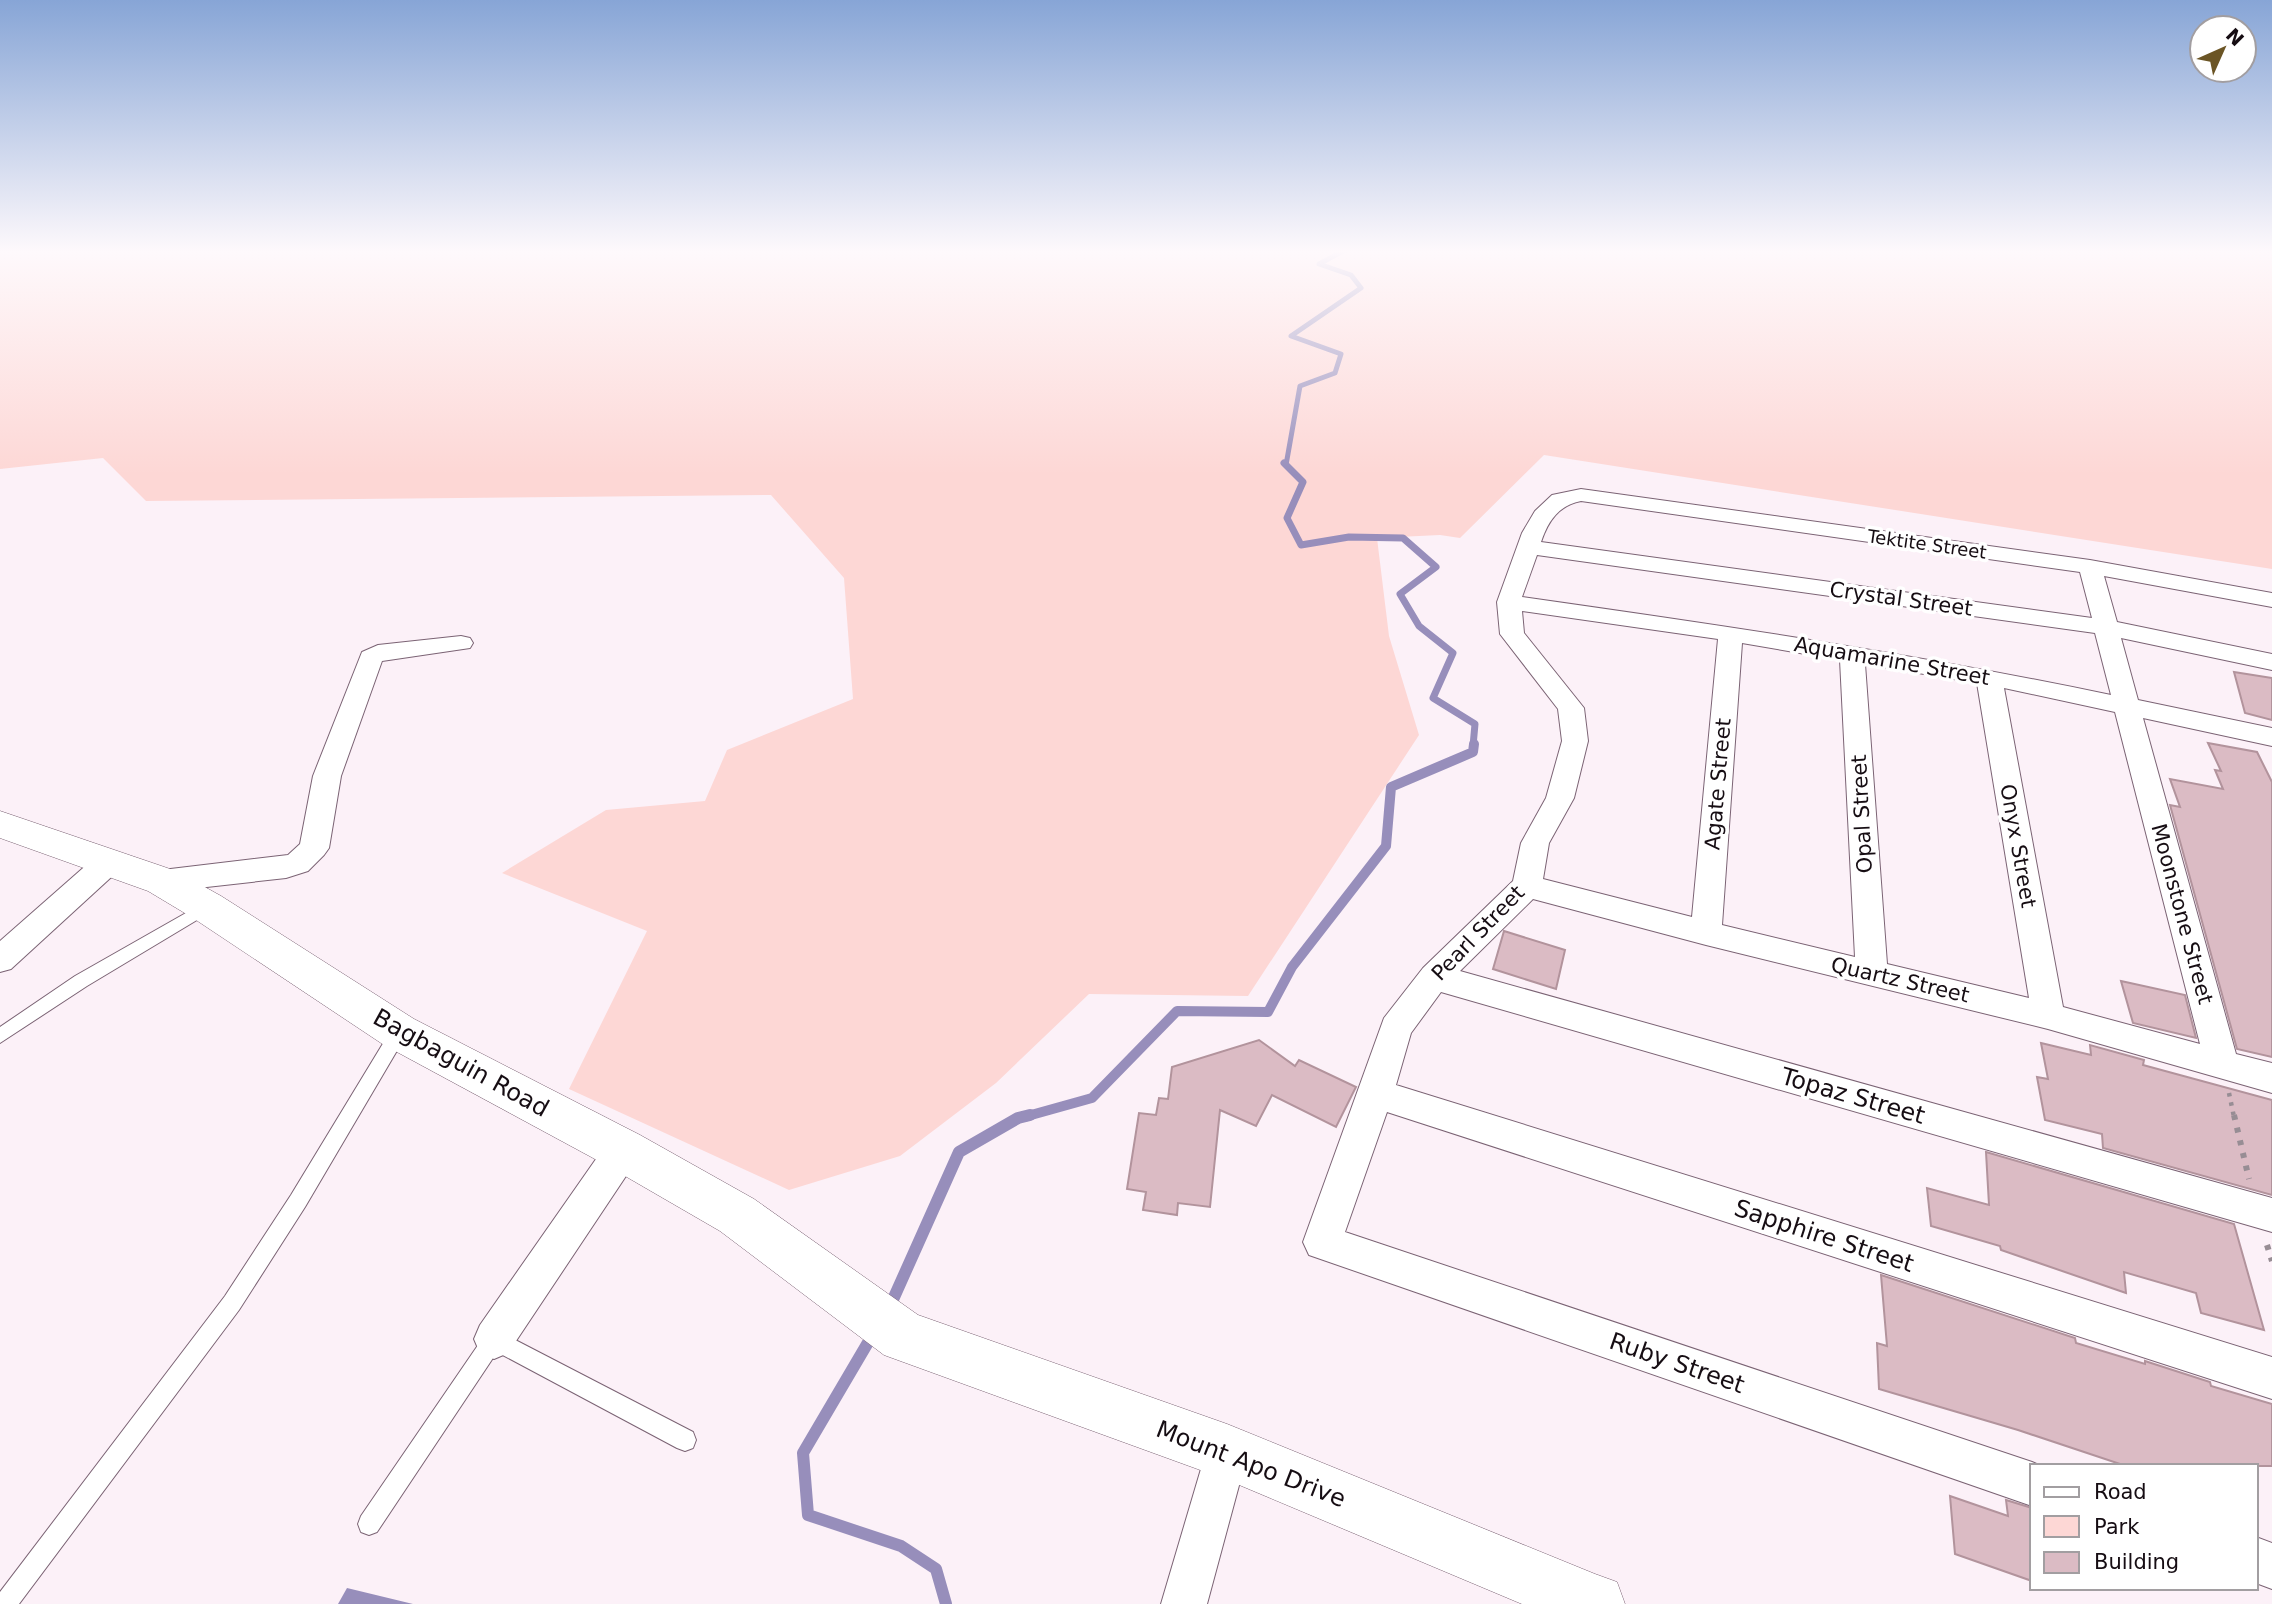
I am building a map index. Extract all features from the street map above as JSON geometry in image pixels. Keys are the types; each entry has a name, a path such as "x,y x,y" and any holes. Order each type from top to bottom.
{"street":[{"name":"Pearl Street","path":"1322,1242 1376,1094 1396,1028 1434,977 1527,886 1535,843 1560,798 1575,741 1571,708 1512,635 1509,602 1533,533 1543,516 1559,499 1581,495"},
{"name":"Tektite Street","path":"1581,495 2090,567 2272,600"},
{"name":"Crystal Street","path":"1529,547 2104,627 2272,662"},
{"name":"Moonstone Street","path":"2090,567 2222,1065"},
{"name":"Aquamarine Street","path":"1509,602 1731,634 1989,677 2127,704 2272,737"},
{"name":"Agate Street","path":"1706,933 1731,634"},
{"path":"162,881 286,867 307,857 314,848 327,776 371,657 378,653 461,643"},
{"name":"Opal Street","path":"1852,654 1872,974"},
{"name":"Onyx Street","path":"1989,677 2048,1016"},
{"name":"Bagbaguin Road","path":"0,824 162,881 207,907 399,1032 623,1150 737,1215 903,1336"},
{"path":"0,960 109,862"},
{"name":"Quartz Street","path":"1527,886 1706,933 2048,1016 2272,1078"},
{"name":"Topaz Street","path":"1434,977 2264,1213"},
{"name":"Sapphire Street","path":"1376,1094 2272,1378"},
{"path":"494,1339 623,1150"},
{"name":"Ruby Street","path":"1322,1242 2030,1483"},
{"name":"Mount Apo Drive","path":"903,1336 1227,1452 1595,1604"},
{"path":"1184,1604 1227,1452"}],"lane":[{"path":"0,1036 72,987 207,907"},
{"path":"5,1604 232,1304 298,1201 399,1032"},
{"path":"369,1524 494,1339 685,1440"}],"path":[{"path":"2222,1065 2264,1213 2272,1261"}],"green space":[{"path":"0,325 2272,325 2272,569 1544,455 1460,538 1440,535 1377,538 1389,636 1419,735 1248,996 1089,994 996,1083 900,1156 789,1190 569,1089 647,931 502,873 606,810 705,801 727,750 853,699 844,578 771,495 146,501 103,458 0,469"}],"shaded area":[{"path":"347,1588 413,1604 338,1604"}],"building":[{"path":"2234,672 2272,678 2272,720 2245,713"},
{"path":"2208,743 2257,752 2272,782 2272,1057 2237,1049 2170,805 2180,807 2170,779 2223,789 2215,770 2221,771"},
{"path":"1504,931 1565,950 1556,989 1493,969"},
{"path":"2121,981 2185,995 2196,1038 2133,1023"},
{"path":"1259,1040 1295,1066 1299,1060 1356,1087 1336,1127 1272,1095 1256,1126 1220,1110 1210,1207 1178,1203 1177,1215 1143,1210 1146,1192 1127,1189 1139,1113 1156,1115 1159,1098 1168,1099 1172,1067"},
{"path":"2041,1043 2091,1055 2090,1045 2144,1060 2143,1065 2272,1100 2272,1195 2103,1148 2102,1134 2045,1120 2037,1077 2048,1079"},
{"path":"1986,1152 2234,1224 2264,1330 2201,1313 2196,1293 2124,1272 2126,1293 2001,1250 2000,1246 1931,1226 1927,1188 1989,1205"},
{"path":"1881,1275 2075,1338 2076,1343 2145,1364 2145,1361 2210,1382 2211,1386 2272,1404 2272,1466 2120,1464 2018,1430 1879,1389 1877,1343 1887,1346"},
{"path":"1950,1496 2008,1516 2006,1500 2030,1507 2030,1580 1955,1554"}],"waterway":[{"path":"1286,465 1300,386 1335,373 1341,354 1291,336 1307,325"},
{"path":"1286,465 1303,482 1287,518 1301,545 1349,537 1403,538 1436,567 1400,594 1419,626 1453,653 1433,698 1475,724 1473,746"},
{"path":"1024,1117 1092,1098 1177,1011 1268,1012 1292,967 1386,846 1391,787 1473,752 1474,744"},
{"path":"891,1304 959,1152 1018,1118 1030,1115"},
{"path":"873,1334 803,1453 808,1515 901,1546 936,1569 946,1604"}]}
